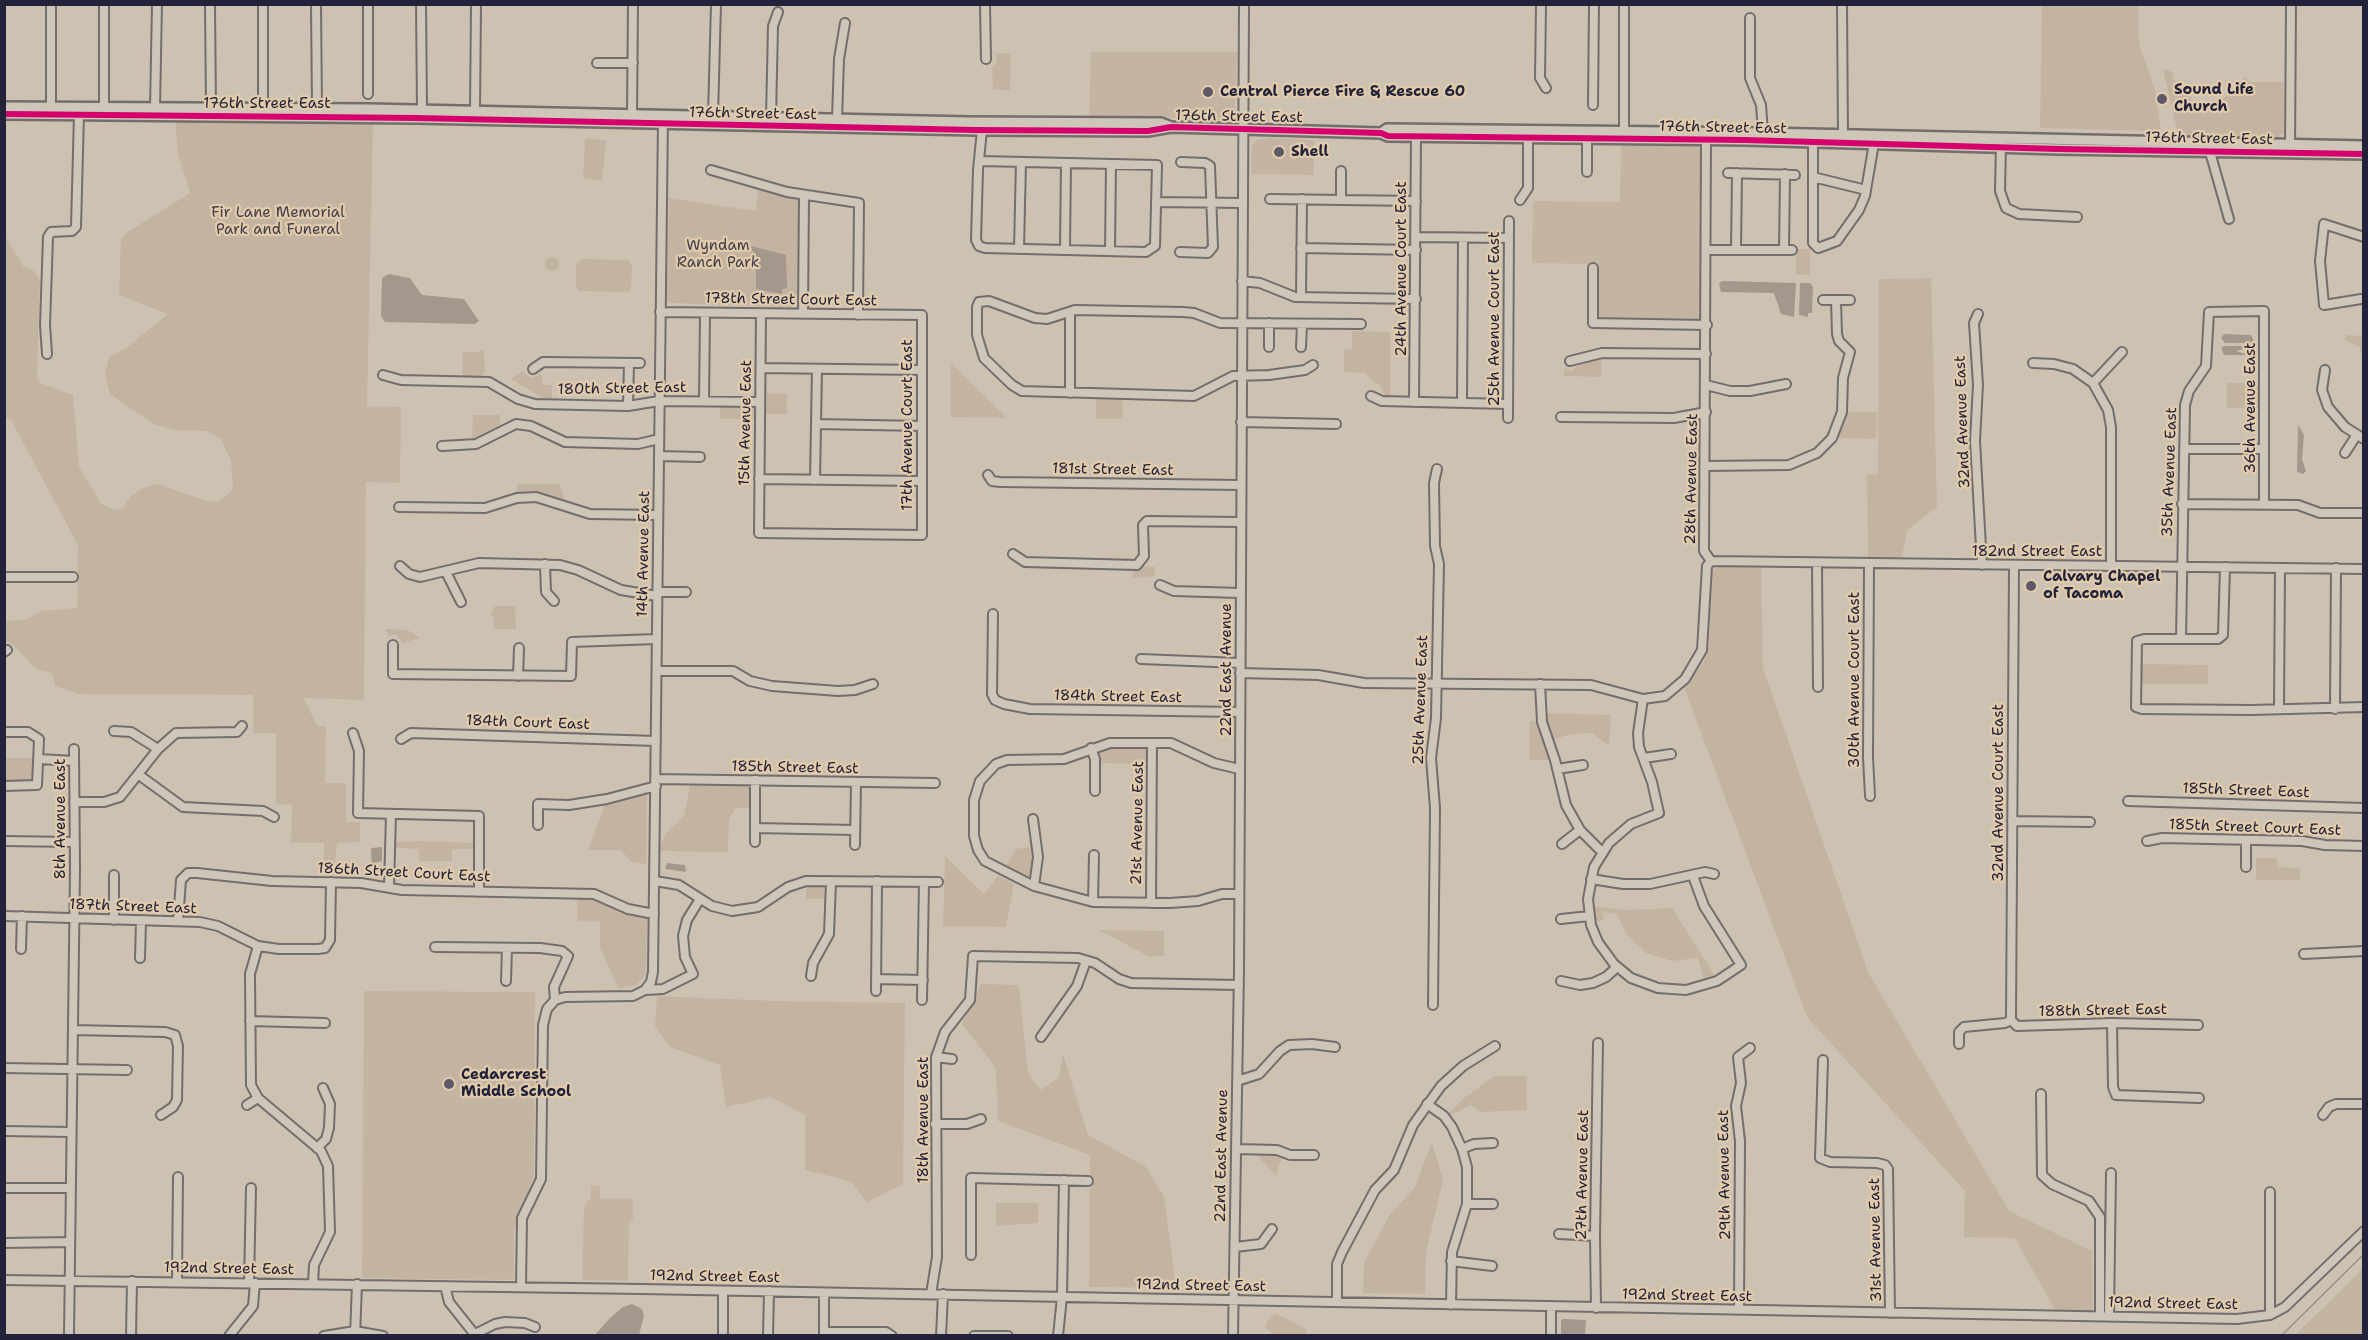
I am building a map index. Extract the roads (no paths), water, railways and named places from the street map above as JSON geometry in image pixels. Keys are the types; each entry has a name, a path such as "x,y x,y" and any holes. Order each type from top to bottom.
{"main road":[{"name":"176th Street East","path":"4,107 317,108 632,115 663,120 713,116 771,118 807,123 837,118 969,122 1161,123 1172,127"},
{"path":"66,114 75,110 100,111 104,107"},
{"path":"120,115 125,111 151,111 155,108"},
{"path":"381,117 388,114 417,114 422,110"},
{"name":"176th Street East","path":"4,114 573,121 663,120 982,130 1148,131 1172,127 1243,128 1382,133 1388,136 1813,142 1843,138 1874,143 2290,148 2364,154"},
{"path":"573,121 581,118 627,118 632,115"},
{"path":"927,129 936,125 963,125 969,122"},
{"path":"982,130 987,126 1011,126 1022,122"},
{"name":"176th Street East","path":"1382,133 1387,129 1763,133 2210,152 2364,146"},
{"path":"1524,137 1522,134 1556,135 1559,131"},
{"path":"1706,140 1709,136 1734,136 1740,133"}],"street":[{"path":"51,4 51,107"},
{"path":"104,4 104,107"},
{"path":"155,108 157,4"},
{"path":"210,4 211,108"},
{"path":"263,4 263,108"},
{"path":"316,4 317,108"},
{"path":"368,4 368,94"},
{"path":"421,4 422,110"},
{"path":"475,111 476,4"},
{"path":"632,115 633,4"},
{"path":"713,116 716,4"},
{"path":"985,4 986,59"},
{"name":"22nd East Avenue","path":"1233,1335 1239,985 1244,4"},
{"path":"1541,4 1540,78 1546,88"},
{"path":"1593,105 1594,4"},
{"path":"1842,4 1843,138"},
{"path":"2290,148 2291,4"},
{"path":"1624,7 1624,132"},
{"path":"771,118 773,26 778,12"},
{"path":"1749,18 1750,78 1761,105 1763,133"},
{"path":"837,118 839,59 845,23"},
{"path":"597,63 633,63"},
{"path":"47,354 45,318 48,234 54,231 72,231 76,227 79,114"},
{"name":"14th Avenue East","path":"645,990 651,982 653,972 655,881 663,120"},
{"path":"980,161 1157,165 1155,244 1146,252 979,246 976,240 978,170 982,130"},
{"name":"24th Avenue Court East","path":"1414,402 1416,136"},
{"path":"1520,200 1528,188 1524,137"},
{"path":"1587,138 1587,172"},
{"name":"28th Avenue East","path":"1643,699 1665,696 1673,692 1696,663 1704,643 1707,566 1711,561 1704,551 1707,325 1706,140"},
{"path":"1813,142 1813,243 1815,247 1826,248 1843,236 1859,210 1866,190 1874,143"},
{"path":"2001,143 2000,191 2003,203 2008,209 2019,214 2078,217"},
{"path":"2210,152 2229,219"},
{"path":"1019,249 1021,162"},
{"path":"1180,252 1211,252 1213,247 1210,166 1205,163 1181,162"},
{"path":"1065,249 1066,163"},
{"path":"1110,250 1111,164"},
{"path":"711,170 778,190 859,203 858,315"},
{"path":"1341,171 1341,200"},
{"path":"1728,173 1795,175"},
{"path":"1736,250 1737,173"},
{"path":"1707,250 1788,250 1785,174"},
{"path":"1813,177 1866,190"},
{"path":"803,314 804,195"},
{"path":"1270,199 1416,201"},
{"path":"1301,297 1302,199"},
{"path":"1156,202 1242,203"},
{"name":"25th Avenue Court East","path":"1508,418 1509,221"},
{"path":"2361,299 2324,305 2320,268 2324,224 2364,237"},
{"path":"1416,237 1509,238"},
{"path":"1462,403 1463,238"},
{"path":"1302,248 1416,250"},
{"path":"1593,268 1593,323 1707,325"},
{"path":"1242,281 1260,283 1280,292 1301,297 1416,299"},
{"path":"1823,300 1850,300"},
{"path":"1706,466 1789,465 1802,462 1825,447 1840,420 1845,367 1850,352 1839,341 1837,334 1836,300"},
{"path":"1313,365 1305,370 1226,379 1194,396 1022,391 1012,385 984,358 979,348 977,312 979,302 982,301 997,303 1035,318 1047,319 1070,312 1183,312 1199,314 1220,323 1361,324"},
{"name":"35th Avenue East","path":"2181,639 2185,405 2189,391 2206,366 2209,312 2264,311"},
{"name":"36th Avenue East","path":"2264,311 2264,504"},
{"name":"178th Street Court East","path":"660,312 922,315"},
{"path":"1070,312 1070,393"},
{"path":"704,401 705,313"},
{"name":"15th Avenue East","path":"761,314 759,533 922,535"},
{"name":"32nd Avenue East","path":"1978,314 1974,323 1978,385 1975,441 1982,565"},
{"name":"17th Avenue Court East","path":"922,315 922,535"},
{"path":"1269,323 1269,347"},
{"path":"1302,324 1302,347"},
{"path":"1570,361 1602,352 1706,354"},
{"path":"2092,383 2122,352"},
{"path":"532,369 543,362 640,363"},
{"path":"628,406 629,363"},
{"path":"2033,363 2054,364 2073,369 2092,383 2108,410 2111,427 2111,566"},
{"path":"760,368 921,370"},
{"path":"815,480 817,369"},
{"path":"2325,370 2322,385 2326,402 2336,418 2360,437 2345,453"},
{"name":"180th Street East","path":"383,375 401,381 489,382 529,404 628,406 659,401 760,402"},
{"path":"1706,385 1730,391 1750,391 1785,384"},
{"path":"1371,396 1382,401 1508,404"},
{"path":"1561,417 1674,418 1706,412"},
{"path":"1241,422 1336,424"},
{"path":"442,446 476,444 516,424 531,426 565,442 639,444 659,439"},
{"path":"816,424 921,426"},
{"path":"2185,449 2264,449"},
{"path":"659,456 700,457"},
{"name":"25th Avenue East","path":"1433,1005 1435,808 1431,758 1437,683 1439,564 1436,546 1434,483 1437,469"},
{"name":"181st Street East","path":"988,475 992,480 1000,482 1240,485"},
{"path":"759,479 922,481"},
{"path":"399,507 485,508 517,498 537,497 590,514 658,515"},
{"path":"2182,504 2298,505 2320,513 2364,513"},
{"path":"1014,554 1025,562 1137,565 1143,560 1143,525 1147,521 1240,522"},
{"name":"182nd Street East","path":"1711,561 2364,569"},
{"path":"400,566 414,576 446,572 479,563 545,564 578,570 633,593 686,592"},
{"path":"1818,563 1818,687"},
{"path":"545,564 546,592 554,601"},
{"name":"30th Avenue Court East","path":"1869,564 1868,757 1870,796"},
{"name":"32nd Avenue Court East","path":"2011,1020 2014,566"},
{"path":"2224,567 2222,637 2144,639 2136,643 2135,703 2137,708 2251,711 2279,708 2364,707"},
{"path":"2279,708 2280,568"},
{"path":"2335,709 2336,568"},
{"path":"446,572 461,602"},
{"path":"4,577 73,577"},
{"path":"1160,585 1174,591 1240,593"},
{"name":"184th Street East","path":"993,614 992,694 996,700 1030,709 1240,712"},
{"path":"393,645 393,674 571,676 572,642 657,639"},
{"path":"518,676 519,648"},
{"path":"1141,659 1240,663"},
{"path":"657,671 733,671 750,681 772,686 838,690 855,690 873,684"},
{"path":"1240,673 1318,675 1364,683 1540,684 1607,687 1643,699 1638,733 1659,813 1641,819 1624,829 1602,852 1591,879 1589,916 1598,942 1617,967 1648,986 1676,990 1708,985 1741,965 1704,906 1693,876"},
{"path":"1540,684 1542,722 1566,806 1580,830 1602,852"},
{"path":"74,802 116,799 126,792 158,749 176,733 237,732 242,726"},
{"path":"114,731 131,732 158,749"},
{"path":"4,732 28,732 37,736 39,759 36,786 4,786"},
{"path":"353,733 359,751 358,813 479,816 479,892"},
{"name":"184th Court East","path":"401,739 411,733 656,741"},
{"path":"1239,769 1214,763 1178,745 1152,743 1110,743 1064,759 1007,760 989,769 976,791 974,836 978,850 985,861 1010,875 1034,886 1093,902 1188,902 1222,894 1239,894"},
{"name":"21st Avenue East","path":"1151,903 1152,743"},
{"name":"8th Avenue East","path":"69,1335 74,748"},
{"path":"1091,748 1095,759 1095,791"},
{"path":"1644,758 1671,754"},
{"path":"39,759 74,761"},
{"path":"1557,770 1583,765"},
{"path":"139,775 183,807 263,811 271,813 274,817"},
{"path":"755,780 755,842"},
{"name":"185th Street East","path":"538,825 538,804 569,805 607,799 656,782 755,780 934,783"},
{"path":"855,844 856,782"},
{"name":"185th Street East","path":"2128,801 2364,808"},
{"path":"389,888 391,814"},
{"path":"1033,819 1038,857 1034,886"},
{"path":"2012,821 2090,822"},
{"path":"755,828 855,831"},
{"path":"1562,844 1580,830"},
{"name":"185th Street Court East","path":"2147,841 2162,838 2302,841 2325,845 2364,846"},
{"path":"2246,840 2246,867"},
{"path":"4,841 74,842"},
{"path":"1093,902 1094,855"},
{"path":"1591,879 1637,884 1693,876 1705,872 1714,874"},
{"name":"186th Street Court East","path":"178,921 179,888 184,875 219,874 272,881 361,883 389,888 594,894 628,909 654,914"},
{"path":"114,875 114,920"},
{"path":"655,881 679,885 717,908 744,910 758,907 798,883 831,880 938,882"},
{"path":"811,976 813,963 829,934 831,880"},
{"path":"876,991 877,881"},
{"name":"187th Street East","path":"4,916 74,920 178,921 218,926 258,946 279,949 318,949 327,946 331,937 331,882"},
{"path":"922,1000 924,882"},
{"path":"521,1287 522,1218 541,1179 544,1019 547,1009 555,1000 569,996 629,996 645,990 663,989 693,974 685,957 683,936 690,913 700,899"},
{"path":"21,949 22,916"},
{"path":"1562,919 1589,916"},
{"path":"140,958 141,920"},
{"path":"258,946 250,974 250,1085 258,1098 317,1148 328,1166 330,1232 314,1265 313,1283"},
{"path":"435,947 553,949 567,955 554,987 555,1000"},
{"path":"506,981 507,948"},
{"path":"2304,954 2364,951"},
{"name":"18th Avenue East","path":"931,1294 936,1257 936,1057 945,1032 970,1000 974,956 1078,958 1086,961"},
{"path":"1041,1037 1077,986 1086,961 1131,983 1239,985"},
{"path":"1561,981 1580,985 1593,983 1606,977 1617,967"},
{"path":"876,979 923,980"},
{"path":"1959,1044 1959,1032 1964,1027 2005,1023 2011,1020"},
{"name":"188th Street East","path":"2011,1020 2017,1026 2112,1023 2198,1025"},
{"path":"250,1021 325,1023"},
{"path":"2112,1023 2113,1087 2117,1095 2199,1098"},
{"path":"73,1030 165,1032 175,1035 178,1046 177,1100 173,1107 161,1115"},
{"name":"27th Avenue East","path":"1596,1308 1598,1043"},
{"path":"1237,1081 1259,1074 1280,1051 1289,1045 1312,1044 1335,1047"},
{"path":"1337,1302 1337,1264 1342,1252 1375,1190 1394,1170 1413,1125 1441,1086 1463,1066 1495,1046"},
{"name":"29th Avenue East","path":"1739,1310 1740,1141 1736,1106 1741,1083 1738,1057 1750,1048"},
{"path":"936,1057 952,1059"},
{"name":"31st Avenue East","path":"1823,1060 1820,1158 1830,1162 1867,1162 1887,1166 1890,1313"},
{"path":"4,1068 127,1070"},
{"path":"317,1148 326,1139 329,1128 330,1104 323,1088"},
{"path":"2041,1094 2042,1176 2052,1184 2089,1201 2100,1217 2100,1316"},
{"path":"247,1105 258,1098"},
{"path":"1428,1104 1444,1116 1462,1149 1468,1182 1467,1204 1451,1261 1451,1305"},
{"path":"2324,1115 2329,1107 2336,1104 2364,1104"},
{"path":"935,1124 967,1124 981,1119"},
{"path":"4,1131 71,1132"},
{"path":"1462,1149 1474,1144 1493,1143"},
{"path":"1236,1149 1277,1150 1297,1156 1314,1155"},
{"path":"2109,1316 2111,1173"},
{"path":"177,1282 178,1177"},
{"path":"971,1255 971,1178 1088,1182"},
{"path":"1058,1335 1062,1297 1064,1180"},
{"path":"4,1188 70,1188"},
{"path":"229,1335 253,1306 251,1188"},
{"path":"2270,1192 2270,1315"},
{"path":"1467,1204 1493,1204"},
{"path":"1235,1247 1261,1244 1272,1229"},
{"name":"192nd Street East","path":"4,1280 943,1294 2237,1319 2270,1315 2294,1300 2364,1231"},
{"path":"1559,1234 1595,1236"},
{"path":"4,1243 69,1242"},
{"path":"1451,1261 1492,1266"},
{"path":"131,1335 132,1281"},
{"path":"355,1333 357,1284"},
{"path":"445,1286 449,1302 476,1334 495,1324 505,1322 525,1323 535,1327"},
{"path":"723,1291 723,1335"},
{"path":"768,1335 769,1292"},
{"path":"824,1293 824,1334 885,1332 892,1335"},
{"path":"941,1335 943,1294"},
{"path":"1551,1307 1551,1335"},
{"path":"324,1335 355,1333 383,1335"},
{"path":"975,1335 1008,1335"}],"railway":[{"path":"2281,1336 2364,1254"}],"place":[{"name":"Central Pierce Fire & Rescue 60","path":"1208,92"},
{"name":"Sound Life Church","path":"2162,99"},
{"name":"Shell","path":"1279,152"},
{"name":"Calvary Chapel of Tacoma","path":"2031,586"},
{"name":"Cedarcrest Middle School","path":"449,1084"}],"park label":[{"name":"Fir Lane Memorial Park and Funeral","path":"278,222"},
{"name":"Wyndam Ranch Park","path":"718,254"}]}
